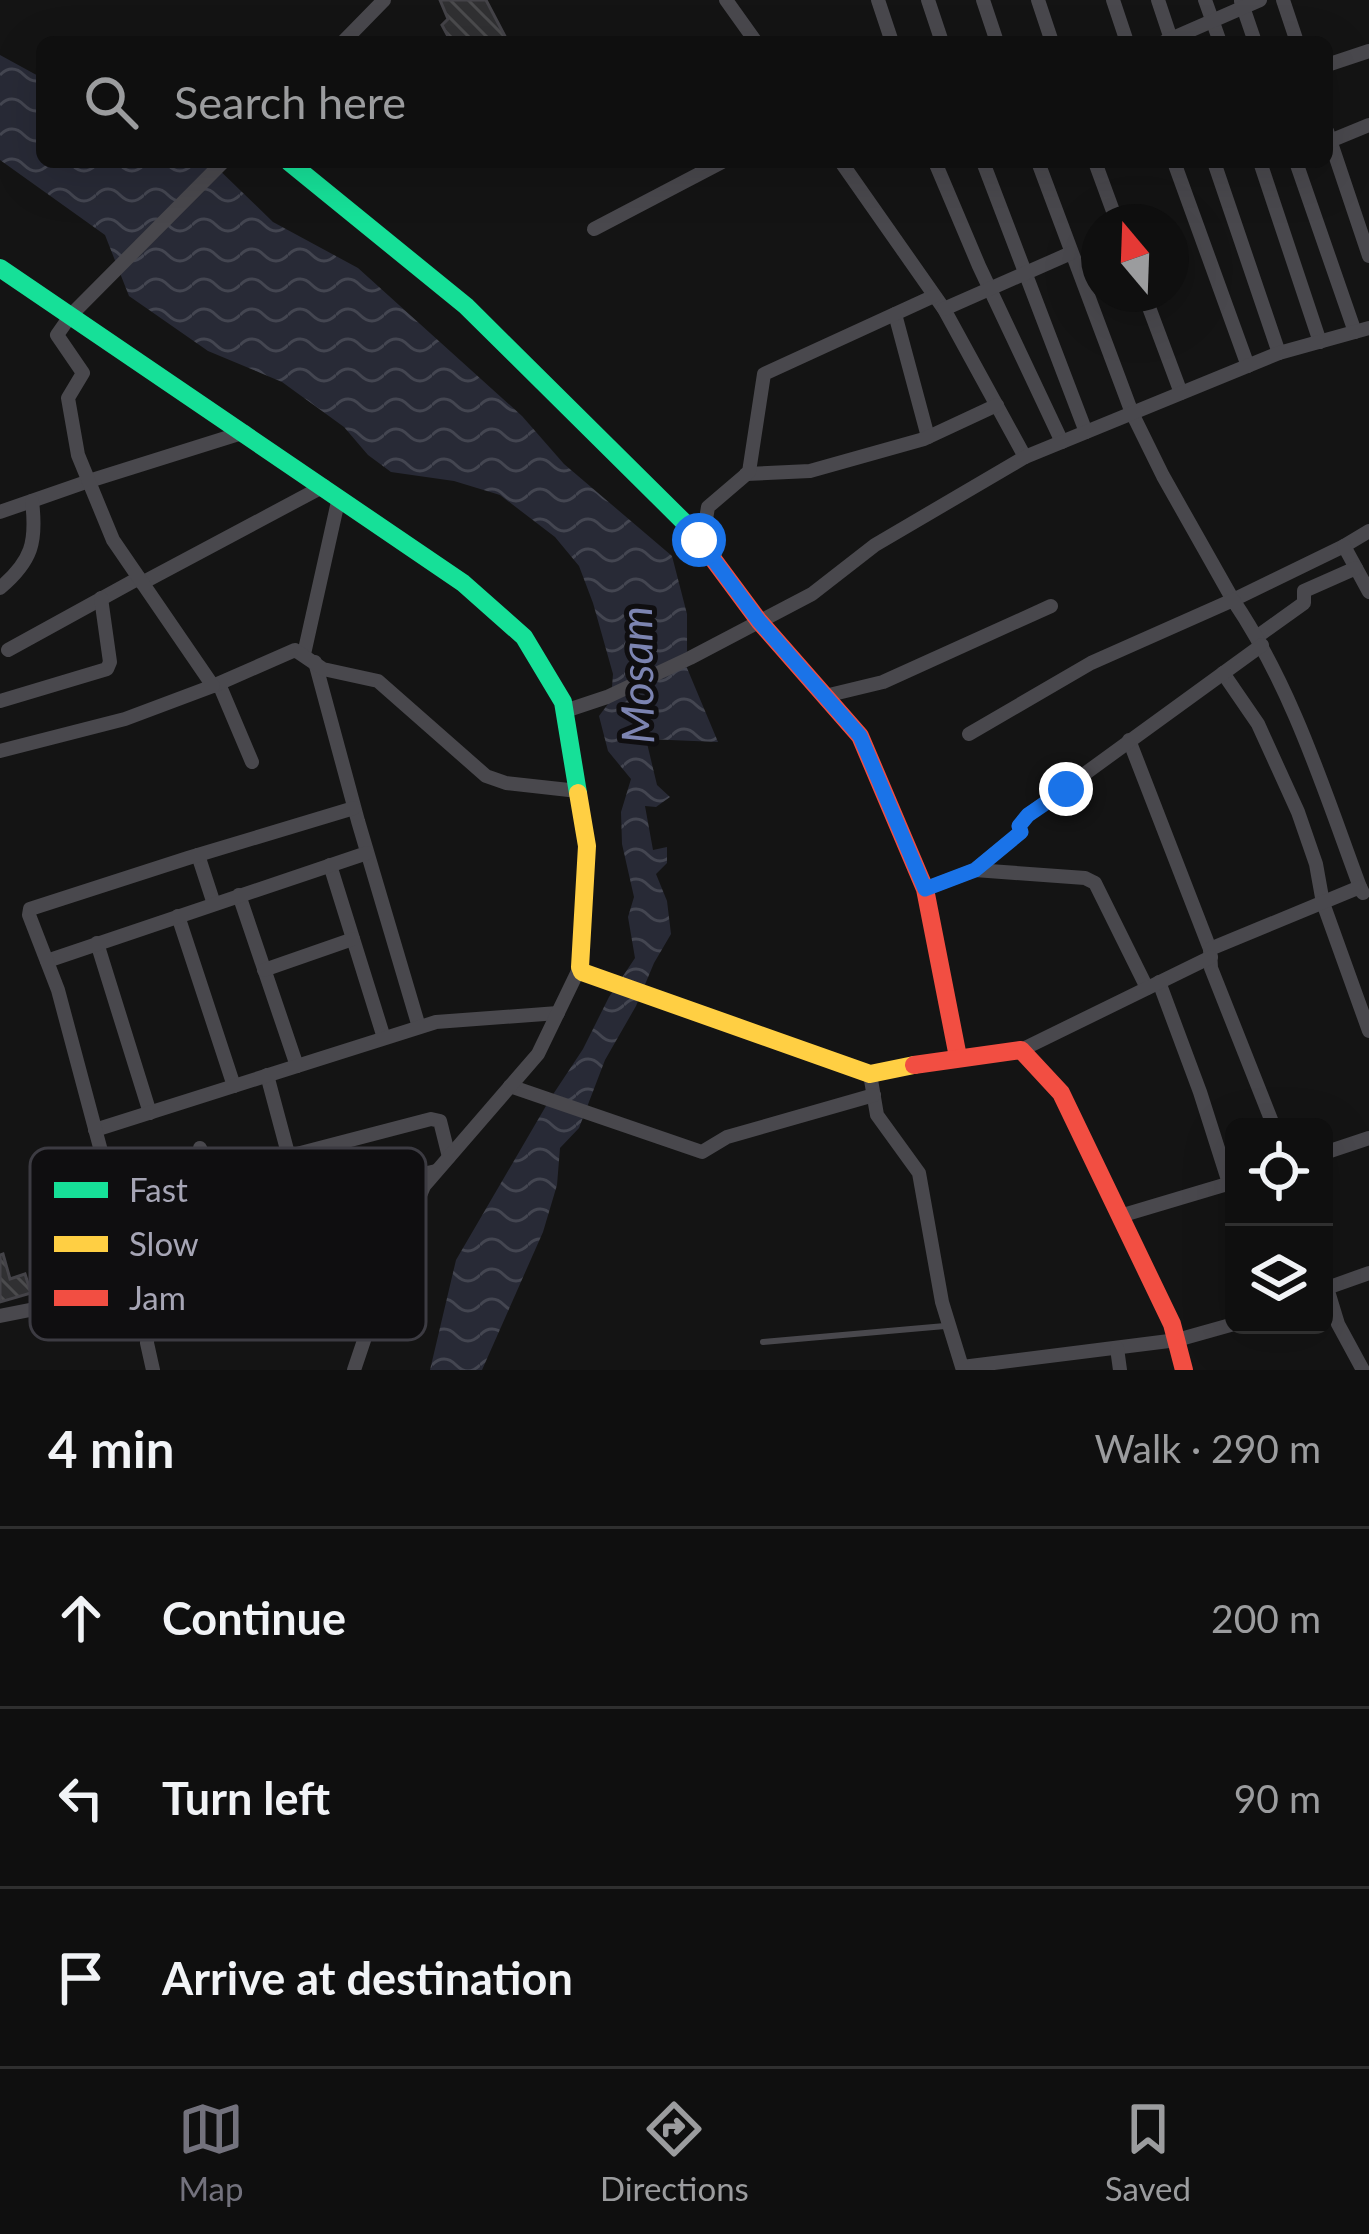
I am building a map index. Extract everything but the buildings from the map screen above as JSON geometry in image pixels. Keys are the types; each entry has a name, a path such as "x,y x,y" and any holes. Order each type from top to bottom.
{"street":[{"path":"349,36 385,0"},
{"path":"726,0 753,36"},
{"path":"878,0 890,36"},
{"path":"928,0 940,36"},
{"path":"983,0 995,36"},
{"path":"1038,0 1050,36"},
{"path":"1113,0 1125,36"},
{"path":"1158,0 1168,36"},
{"path":"1205,0 1218,36"},
{"path":"1179,36 1242,3 1260,0"},
{"path":"1283,0 1295,36"},
{"path":"1242,3 1253,36"},
{"path":"1333,63 1369,51"},
{"path":"1333,135 1369,125"},
{"path":"1333,148 1369,256"},
{"path":"217,168 71,315 57,335 83,374 68,398 78,455 113,541 216,685 252,762"},
{"path":"296,168 466,306 686,524 759,621 860,736 925,889 958,1057"},
{"path":"594,230 711,168"},
{"path":"848,168 944,309 1025,457"},
{"path":"938,168 1062,442"},
{"path":"985,168 1086,432"},
{"path":"581,970 870,1074 1021,1050 1210,953 1323,903 1365,894 1260,641 1162,476 1132,413 1040,168"},
{"path":"1097,168 1110,204"},
{"path":"1176,168 1248,366"},
{"path":"1216,168 1280,353"},
{"path":"1262,168 1320,342"},
{"path":"565,711 690,658 812,594 875,545 1025,457 1280,353 1362,330 1298,168"},
{"path":"944,309 1071,253"},
{"path":"0,268 463,583 524,637 563,702 587,846 581,970 538,1054 426,1184"},
{"path":"746,474 764,374 934,296"},
{"path":"1151,312 1181,393"},
{"path":"895,314 928,437"},
{"path":"699,540 708,507 746,474 810,471 928,437 997,406"},
{"path":"0,512 245,433"},
{"path":"8,650 101,598 332,492"},
{"path":"332,492 310,658 419,1027"},
{"path":"0,587 24,566 34,533 32,501"},
{"path":"969,734 1091,663 1233,600 1369,531"},
{"path":"1344,546 1369,592"},
{"path":"925,889 975,870 1021,832 1019,826 1028,815 1223,674 1304,603 1304,591 1356,568"},
{"path":"0,701 110,666 101,598"},
{"path":"825,696 884,682 1051,606"},
{"path":"0,751 125,719 295,650 323,669 378,681 487,776 506,784 578,791"},
{"path":"1223,674 1258,724 1298,812 1323,903 1369,1031"},
{"path":"1130,740 1270,1118"},
{"path":"100,1148 58,991 29,915 32,907 354,808"},
{"path":"47,961 367,853"},
{"path":"198,855 214,904"},
{"path":"330,865 384,1038"},
{"path":"975,870 1085,878 1095,883 1153,985 1200,1092 1225,1165"},
{"path":"239,896 297,1066"},
{"path":"178,916 234,1086"},
{"path":"264,970 353,939"},
{"path":"97,943 150,1113"},
{"path":"95,1130 419,1027 451,1019 558,1013"},
{"path":"1021,1050 1061,1093 1172,1324 1184,1370"},
{"path":"870,1074 877,1115 920,1173 942,1302 963,1369 1048,1363 1225,1327"},
{"path":"267,1075 287,1148"},
{"path":"510,1086 698,1151 727,1137 874,1095"},
{"path":"320,1148 431,1119 440,1121 449,1156"},
{"path":"1333,1150 1369,1138"},
{"path":"426,1173 436,1171"},
{"path":"1120,1216 1225,1184"},
{"path":"1333,1287 1369,1273"},
{"path":"0,1316 30,1310"},
{"path":"1333,1310 1364,1370"},
{"path":"147,1340 153,1370"},
{"path":"350,1370 361,1340"},
{"path":"1117,1348 1120,1370"}],"lane":[{"path":"764,1342 949,1325"}],"water":[{"name":"Mosam","path":"0,55 36,75 36,168 217,168 273,222 358,268 522,416 564,464 672,556 687,614 687,668 718,742 646,739 657,785 670,797 656,807 645,806 653,850 667,847 667,863 656,874 667,901 671,934 605,1060 579,1128 560,1148 557,1185 543,1232 482,1370 430,1370 456,1260 635,958 628,917 634,897 622,844 621,812 631,779 608,751 599,716 611,700 613,674 579,566 555,537 500,495 454,481 391,472 368,455 344,427 282,382 208,351 129,296 105,235 0,160"}],"traffic: fast":[{"path":"296,168 466,306 686,524 713,559"},
{"path":"0,268 463,583 524,637 563,702 578,793"}],"traffic: slow":[{"path":"578,793 587,846 582,972 870,1074 914,1065"}],"traffic: jam":[{"path":"713,559 759,621 860,736 925,889 958,1057"},
{"path":"914,1065 1021,1050 1061,1093 1172,1324 1184,1370"}],"route":[{"path":"699,540 759,621 860,736 925,889 975,870 1021,832 1019,826 1028,815 1066,789"}]}
